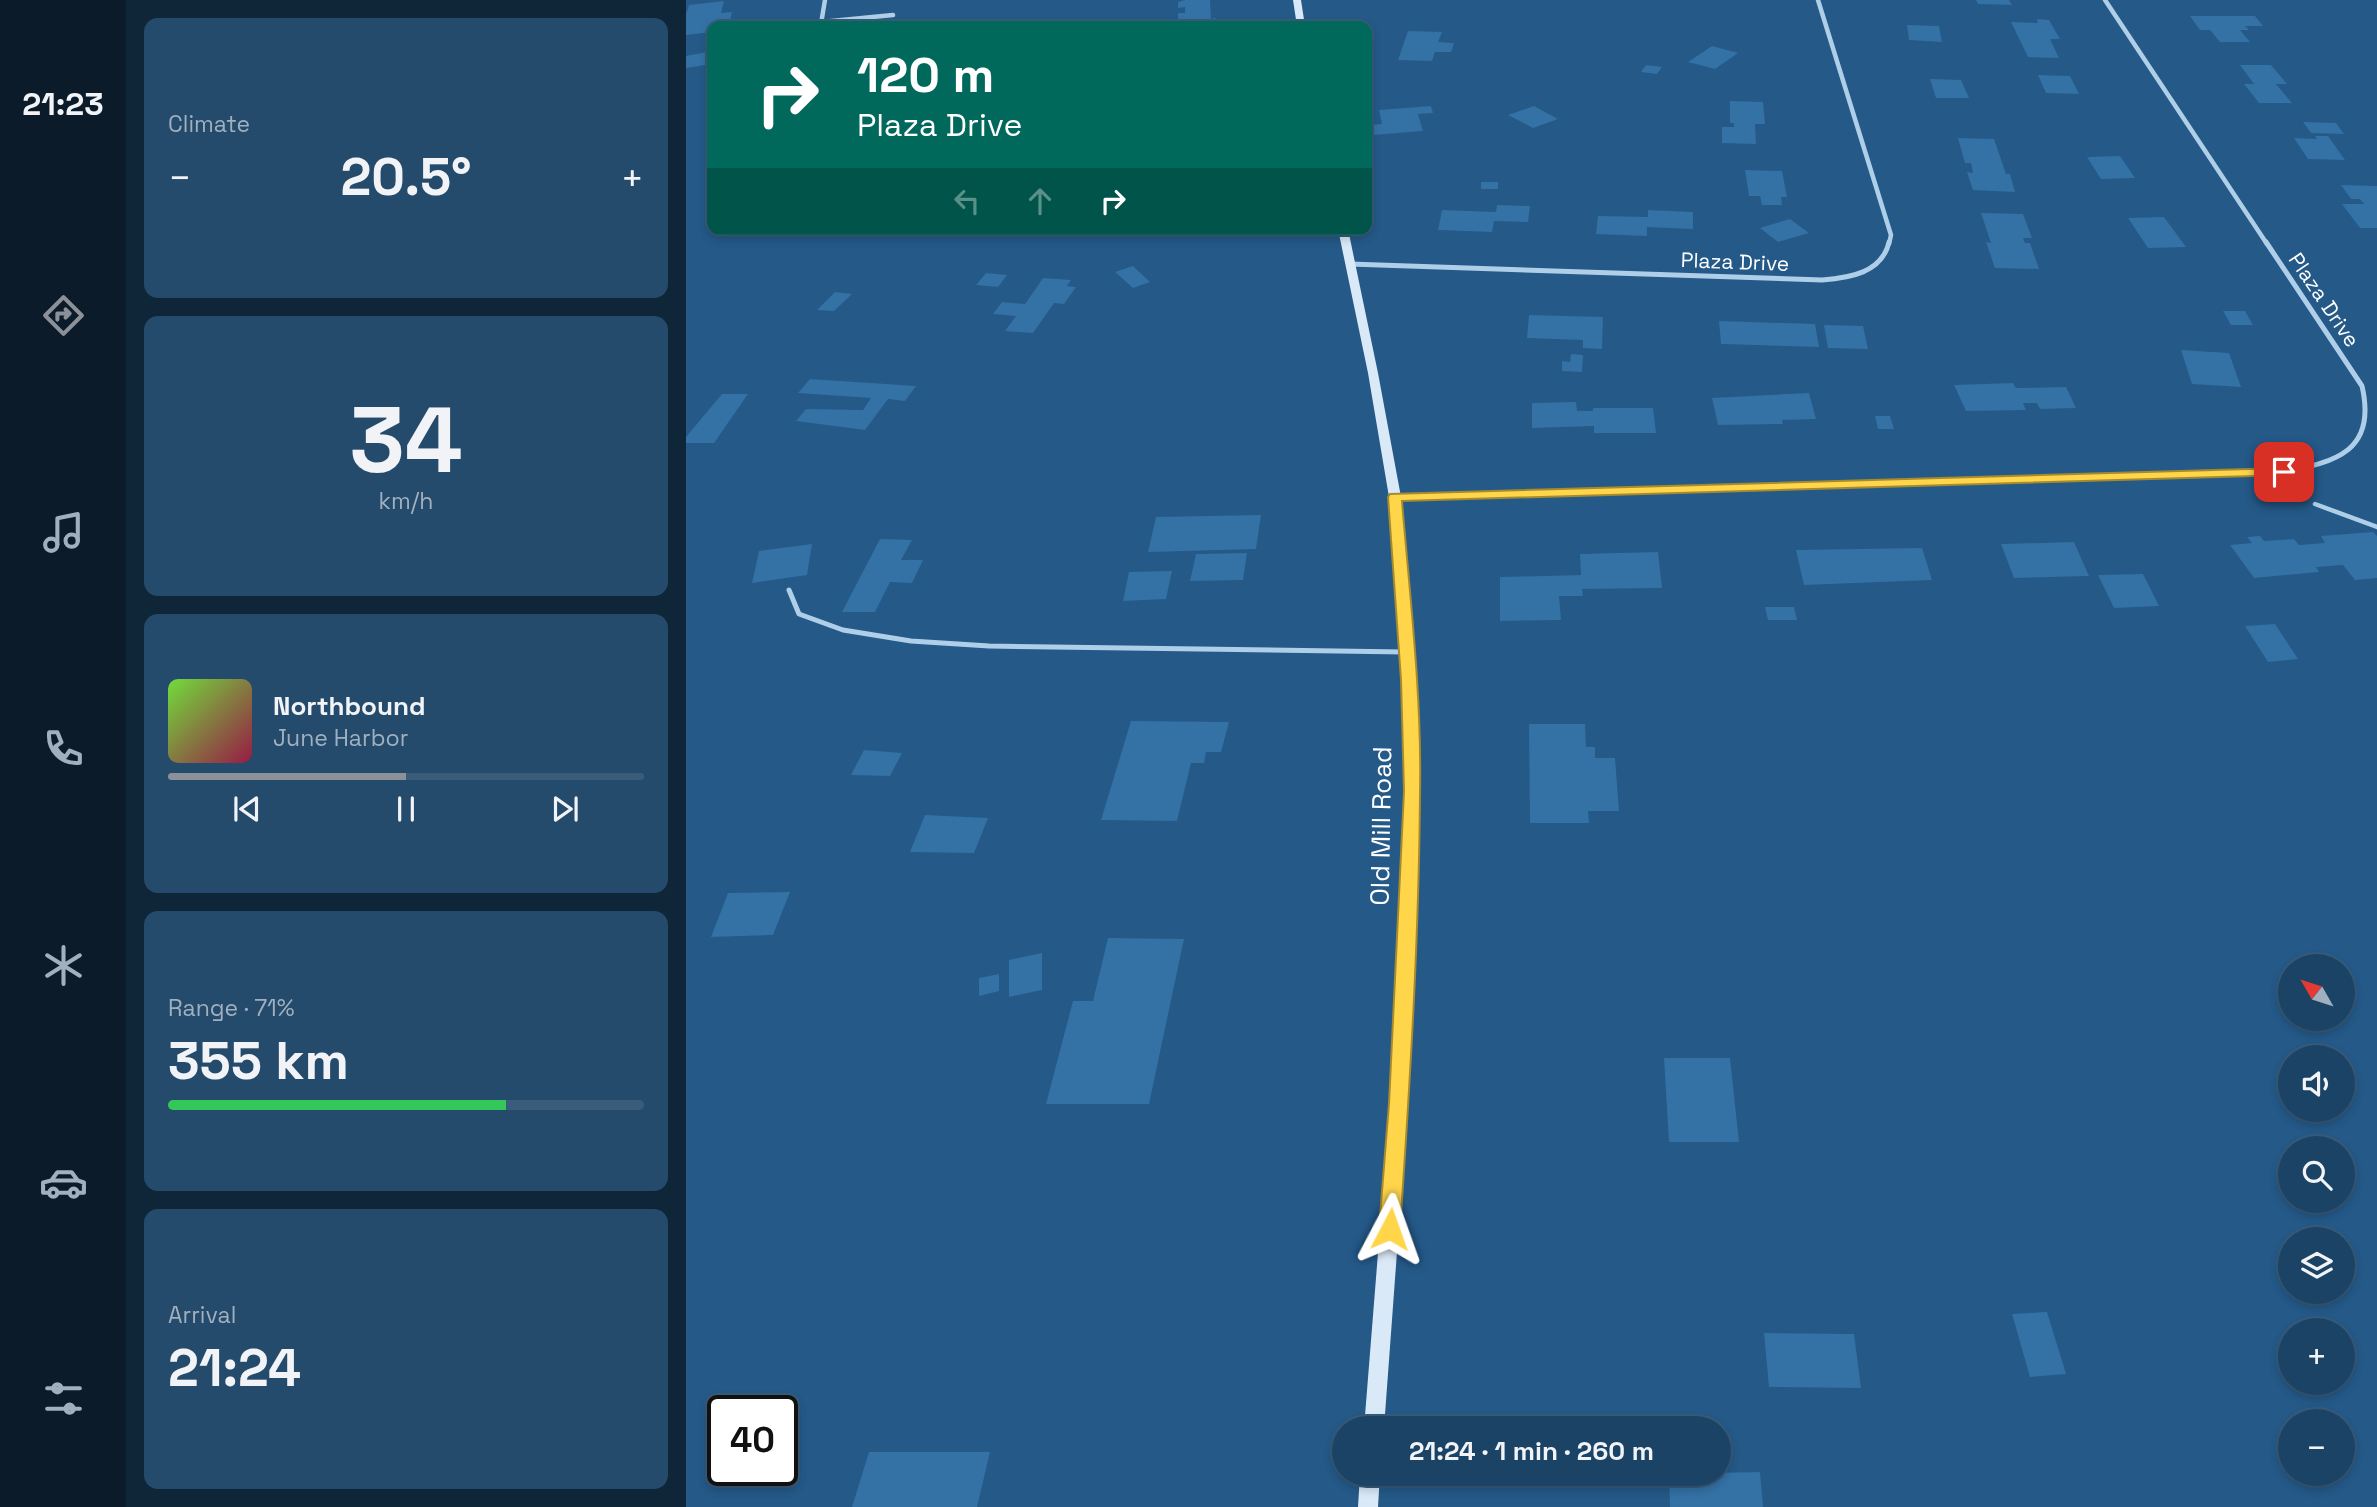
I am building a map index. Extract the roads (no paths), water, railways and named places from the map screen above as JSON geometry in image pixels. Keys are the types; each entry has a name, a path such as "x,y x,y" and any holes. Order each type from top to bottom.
{"street":[{"path":"822,21 825,0"},
{"path":"1297,0 1300,21"},
{"name":"Plaza Drive","path":"1350,264 1822,280 1845,279 1873,269 1886,252 1891,235 1818,0"},
{"name":"Plaza Drive","path":"1395,497 2284,472 2328,464 2355,449 2368,434 2371,415 2362,386 2105,0"},
{"path":"845,21 893,15"},
{"name":"Old Mill Road","path":"1344,235 1395,497 1407,652 1412,791 1397,1128 1375,1416"},
{"path":"1368,1507 1369,1486"}],"lane":[{"path":"2315,504 2377,527"},
{"path":"789,590 799,614 843,630 911,641 989,646 1407,652"}]}
